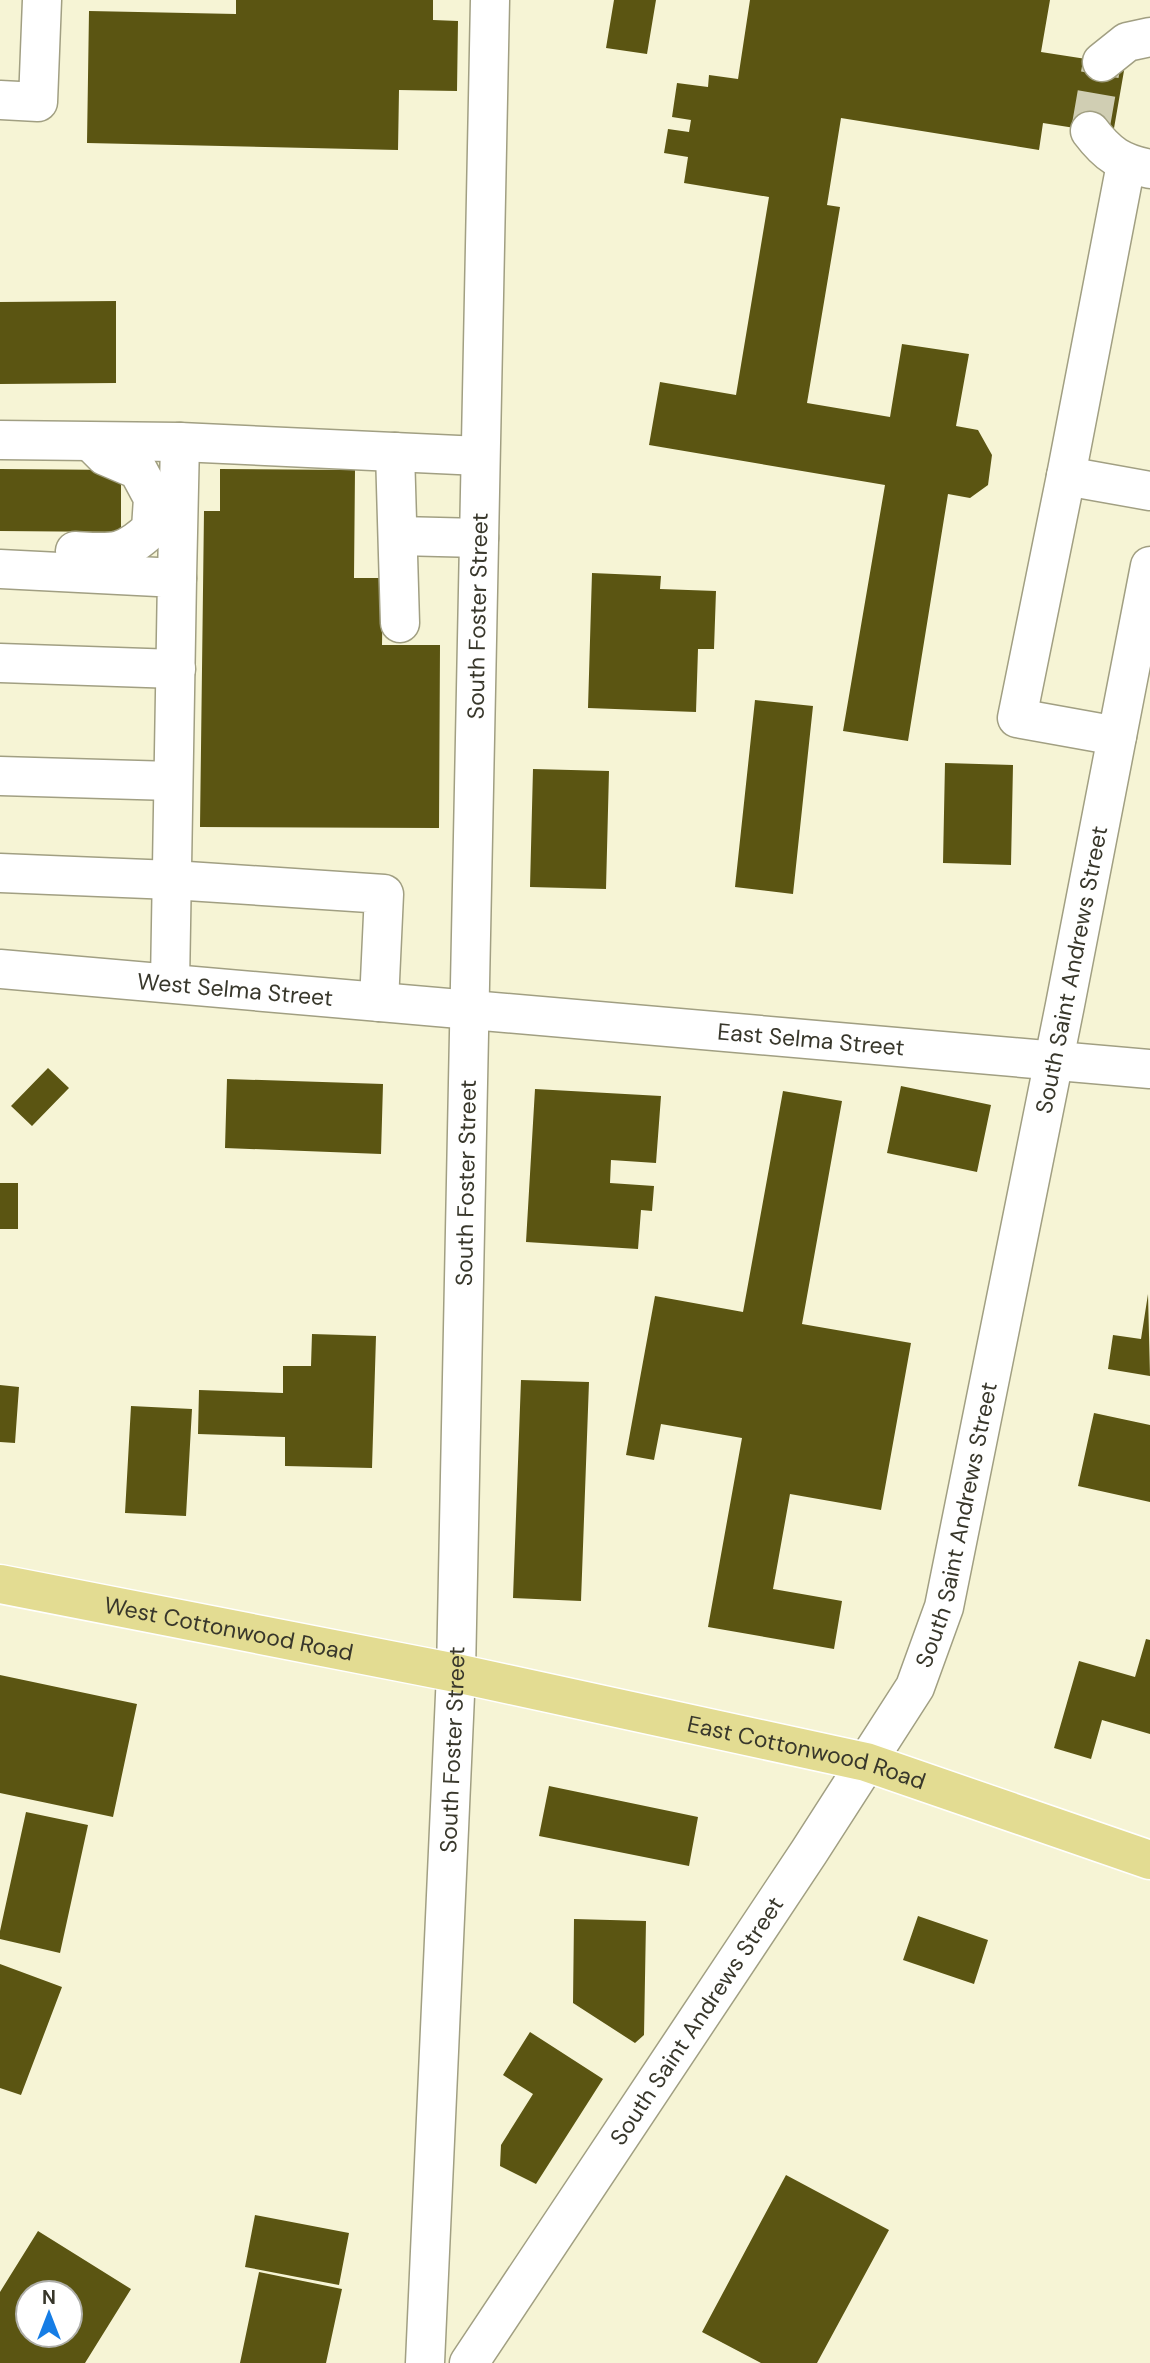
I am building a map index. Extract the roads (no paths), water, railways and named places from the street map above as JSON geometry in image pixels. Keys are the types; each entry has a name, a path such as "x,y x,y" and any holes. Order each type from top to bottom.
{"main road":[{"name":"West Cottonwood Road","path":"0,1584 456,1673"},
{"name":"East Cottonwood Road","path":"456,1673 866,1762 1150,1860"}],"street":[{"path":"0,100 38,102 42,0"},
{"name":"South Foster Street","path":"425,2363 456,1673 489,0"},
{"path":"1102,62 1127,42 1150,37"},
{"path":"1090,131 1103,149 1138,167 1066,476 1017,718 1129,721"},
{"path":"0,440 180,442 480,456"},
{"path":"0,551 13,547 113,553 135,544 151,528 152,498 138,470 105,456 90,441"},
{"path":"170,984 180,442"},
{"path":"395,453 400,622"},
{"path":"1066,476 1150,491"},
{"path":"399,536 479,537"},
{"name":"South Saint Andrews Street","path":"469,2363 915,1687 944,1607 1054,1061 1129,721 1150,566"},
{"path":"0,569 177,578"},
{"path":"0,663 176,669"},
{"path":"0,776 172,781"},
{"path":"0,873 172,880 384,894 379,1002"},
{"name":"West Selma Street","path":"0,969 470,1010"},
{"name":"East Selma Street","path":"470,1010 1150,1069"}],"tunnel":[{"path":"1090,131 1102,62"}]}
